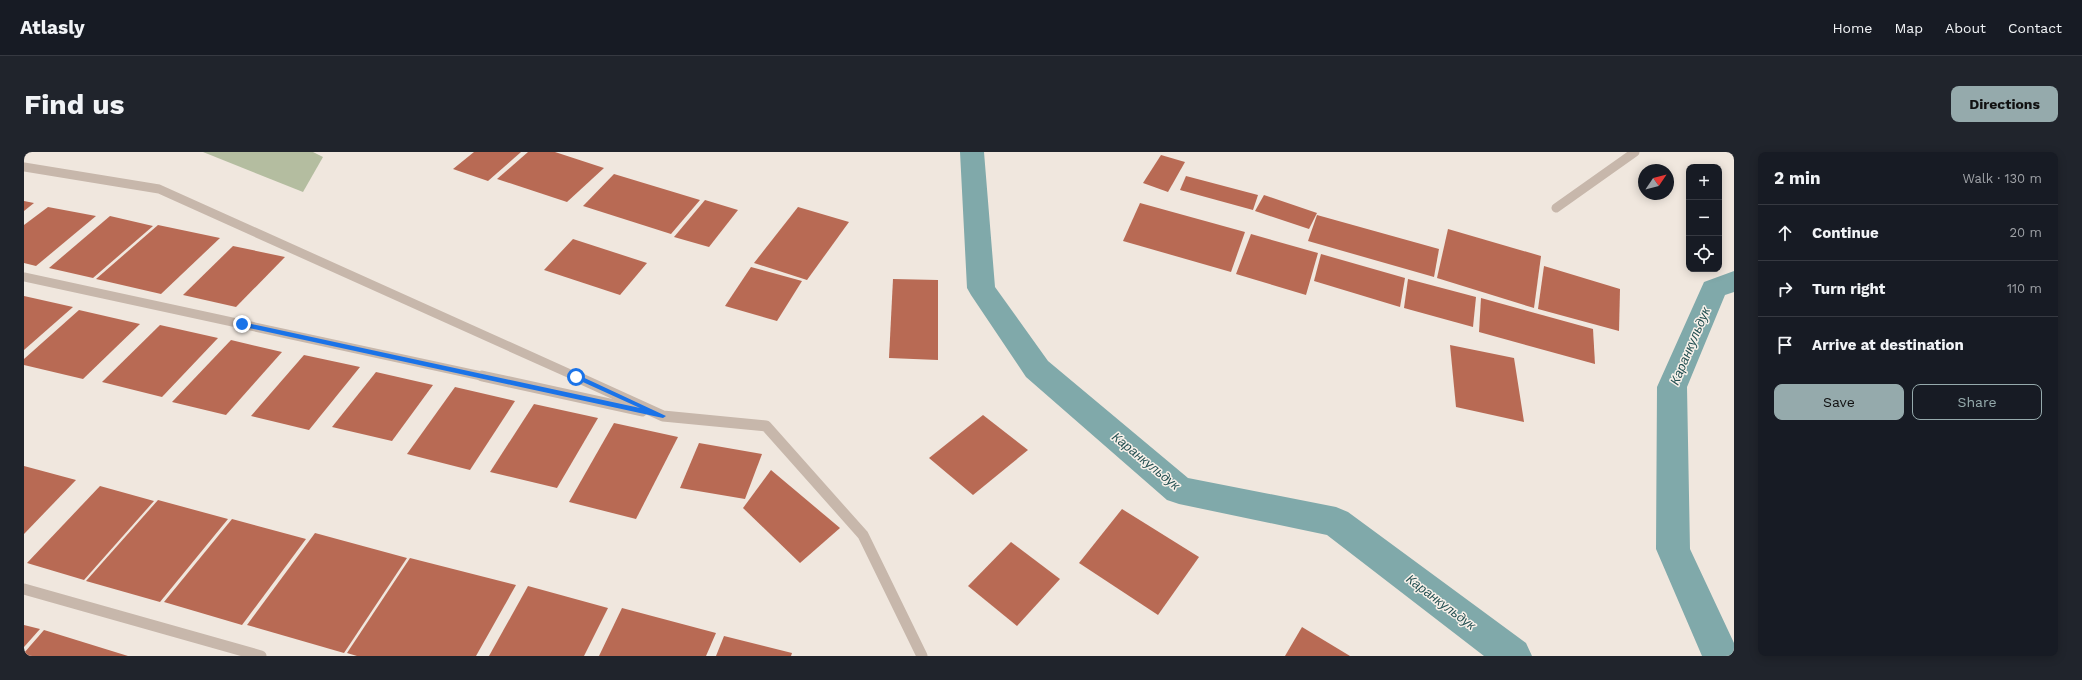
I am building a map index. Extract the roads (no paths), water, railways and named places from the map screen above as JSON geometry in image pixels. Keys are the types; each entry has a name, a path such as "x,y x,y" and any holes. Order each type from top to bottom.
{"street":[{"path":"1556,208 1635,152"},
{"path":"24,167 159,189 663,416"},
{"path":"24,277 663,416 766,426 863,535 922,656"},
{"path":"24,589 261,656"}],"waterway":[{"name":"Каранкульдук","path":"972,152 981,288 1037,369 1179,490 1336,522 1513,656"},
{"name":"Каранкульдук","path":"1721,656 1673,549 1672,387 1714,289 1734,281"}]}
